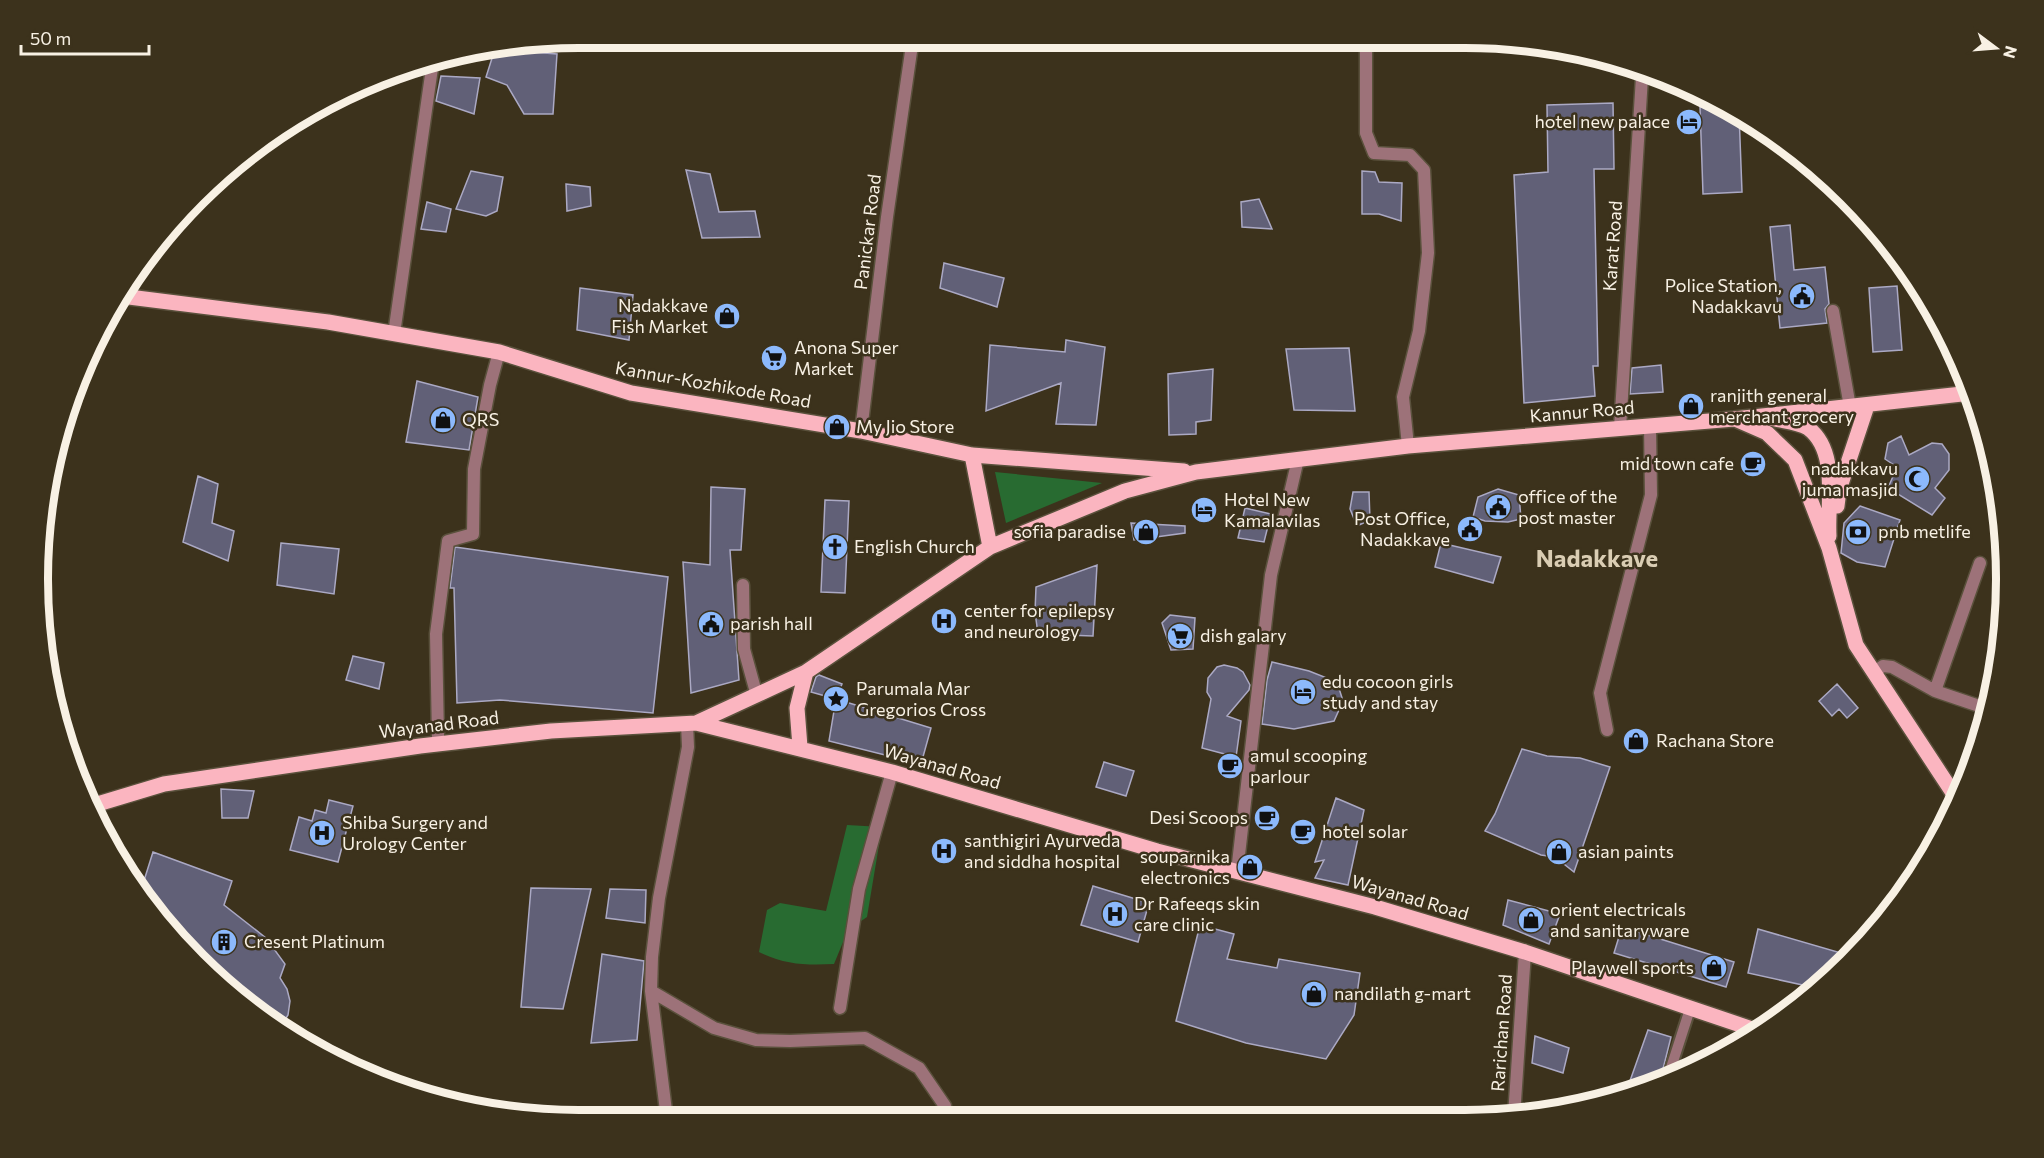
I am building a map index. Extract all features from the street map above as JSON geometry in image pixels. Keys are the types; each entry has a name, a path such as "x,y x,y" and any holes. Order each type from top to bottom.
{"main road":[{"name":"Kannur-Kozhikode Road","path":"129,297 328,322 499,352 631,393 861,431 972,455 1196,472"},
{"name":"Kannur Road","path":"1196,472 1408,446 1734,419 1963,394"},
{"path":"1829,548 1839,490 1867,406"},
{"path":"1761,416 1807,427 1823,443 1830,480 1829,548"},
{"path":"1734,419 1767,433 1794,460 1829,548 1856,645 1952,791"},
{"path":"972,455 990,548"},
{"path":"691,723 757,696 806,672 990,548 1125,491 1196,472"},
{"path":"800,747 797,708 806,672"},
{"name":"Wayanad Road","path":"99,805 164,784 440,744 551,731 691,723 800,747 1157,851 1376,907 1525,952 1748,1028"}],"street":[{"name":"Panickar Road","path":"861,431 887,217 912,48"},
{"path":"1366,48 1366,133 1374,153 1410,155 1424,170 1428,253 1419,331 1403,396 1408,446"},
{"path":"394,334 432,69"},
{"name":"Karat Road","path":"1620,428 1642,78"},
{"path":"1833,311 1850,407"},
{"path":"440,744 436,634 448,541 473,534 474,469 499,352"},
{"path":"1607,730 1600,693 1651,495 1650,426"},
{"path":"1237,872 1271,575 1298,459"},
{"path":"1935,690 1980,563"},
{"path":"743,585 744,649 757,696"},
{"path":"1874,672 1883,666 1892,667 1935,690 1980,706"},
{"path":"666,1110 651,991 652,957 659,898 691,723"},
{"path":"840,1008 859,889 892,772"},
{"name":"Rarichan Road","path":"1515,1107 1525,952"},
{"path":"651,991 714,1028 756,1040 865,1038 919,1068 945,1106 945,1110"}],"lane":[{"path":"1671,1069 1690,1009"}],"green space":[{"path":"995,472 1102,483 1006,523"},
{"path":"847,825 882,827 867,917 848,930 834,964 796,963 778,960 759,952 767,910 780,903 826,911"}],"building":[{"path":"523,51 557,54 553,114 524,114 507,85 486,77 493,55"},
{"path":"441,76 480,78 474,114 436,101"},
{"path":"1613,103 1614,169 1594,169 1598,366 1593,366 1595,396 1524,403 1514,175 1548,172 1547,105"},
{"path":"1700,107 1707,107 1739,124 1742,192 1703,194"},
{"path":"686,170 710,174 719,212 755,211 760,237 702,238"},
{"path":"471,171 503,177 497,211 486,216 456,209"},
{"path":"1362,171 1375,172 1379,182 1402,183 1401,221 1379,214 1362,214"},
{"path":"566,184 590,187 591,206 567,211"},
{"path":"1259,199 1272,229 1242,227 1241,202"},
{"path":"427,202 451,209 446,232 421,229"},
{"name":"Police Station, Nadakkavu","path":"1790,225 1794,270 1825,267 1829,304 1825,309 1827,323 1780,328 1770,227"},
{"path":"944,263 1004,278 997,307 940,288"},
{"path":"1897,286 1902,350 1873,352 1869,288"},
{"path":"580,288 633,295 629,340 577,330"},
{"path":"1066,340 1105,347 1096,425 1056,424 1061,383 986,411 990,345 1065,352"},
{"path":"1349,348 1355,411 1294,410 1286,349"},
{"path":"1661,365 1663,392 1630,394 1632,368"},
{"path":"1213,369 1211,420 1196,422 1196,434 1169,435 1168,374"},
{"name":"QRS","path":"417,381 478,397 469,450 406,442"},
{"name":"nadakkavu juma masjid","path":"1901,436 1909,455 1932,443 1942,444 1949,454 1949,470 1935,488 1945,498 1932,515 1888,488 1897,467 1885,459 1888,443"},
{"path":"198,476 218,484 212,523 234,531 228,561 183,542"},
{"name":"parish hall","path":"711,487 745,489 741,550 730,550 739,680 691,693 683,562 710,565"},
{"name":"office of the post master","path":"1498,489 1519,495 1521,519 1508,522 1485,521 1473,517 1478,497"},
{"path":"1353,492 1369,492 1370,520 1357,526 1350,509"},
{"name":"English Church","path":"825,500 849,501 845,593 821,592"},
{"path":"1860,506 1900,520 1885,567 1857,562 1841,553 1844,523"},
{"path":"1245,508 1271,514 1264,542 1238,538"},
{"path":"1131,523 1185,526 1185,533 1134,540"},
{"path":"281,543 339,549 334,594 277,585"},
{"path":"1441,543 1501,557 1493,583 1435,567"},
{"path":"455,547 668,577 653,713 500,700 457,703 454,588 450,588"},
{"path":"1097,565 1093,636 1038,634 1035,612 1036,587"},
{"name":"dish galary","path":"1170,615 1195,618 1193,649 1171,650 1162,623"},
{"path":"353,656 384,663 379,689 346,680"},
{"name":"edu cocoon girls study and stay","path":"1272,662 1309,671 1337,682 1343,701 1334,721 1294,729 1262,724 1267,680"},
{"path":"1224,665 1243,672 1250,685 1249,690 1227,716 1241,721 1236,757 1202,748 1211,699 1207,692 1208,678 1217,667"},
{"path":"819,675 842,684 836,699 811,692 816,677"},
{"path":"1837,684 1858,708 1847,718 1839,709 1832,716 1819,701"},
{"path":"836,699 931,728 921,764 829,741"},
{"path":"1522,749 1547,756 1580,758 1610,767 1574,872 1555,857 1541,855 1485,831 1495,814"},
{"path":"1104,762 1134,771 1126,796 1096,787"},
{"path":"221,789 254,791 248,818 222,818"},
{"path":"1336,798 1364,810 1348,885 1315,878 1324,860 1315,862"},
{"path":"329,800 353,806 338,862 290,850 299,817 312,821 315,810 326,813"},
{"name":"Cresent Platinum","path":"153,852 232,881 224,905 266,938 285,964 280,978 287,989 290,1001 288,1015 284,1021 229,978 204,954 180,929 143,883"},
{"name":"Dr Rafeeqs skin care clinic","path":"1093,886 1149,903 1138,942 1081,925"},
{"path":"531,888 591,889 563,1009 521,1007"},
{"path":"610,889 646,890 645,923 606,918"},
{"name":"orient electricals and sanitaryware","path":"1508,900 1560,914 1549,944 1503,925"},
{"path":"1200,925 1234,934 1227,959 1277,968 1279,959 1360,973 1354,1015 1326,1059 1246,1043 1176,1021"},
{"path":"1622,927 1734,962 1726,987 1614,953"},
{"path":"1758,929 1841,953 1806,986 1748,973"},
{"path":"602,954 644,961 637,1040 591,1043"},
{"path":"1648,1030 1671,1037 1662,1072 1629,1084"},
{"path":"1535,1036 1569,1048 1563,1073 1532,1063"}],"place":[{"name":"hotel new palace","path":"1689,122"},
{"name":"Police Station, Nadakkavu","path":"1802,296"},
{"name":"Nadakkave Fish Market","path":"727,316"},
{"name":"Anona Super Market","path":"774,358"},
{"name":"ranjith general merchant grocery","path":"1691,406"},
{"name":"QRS","path":"443,420"},
{"name":"My Jio Store","path":"837,427"},
{"name":"mid town cafe","path":"1753,464"},
{"name":"nadakkavu juma masjid","path":"1917,479"},
{"name":"office of the post master","path":"1498,507"},
{"name":"Hotel New Kamalavilas","path":"1204,510"},
{"name":"Post Office, Nadakkave","path":"1470,529"},
{"name":"sofia paradise","path":"1146,532"},
{"name":"pnb metlife","path":"1858,532"},
{"name":"English Church","path":"835,547"},
{"name":"center for epilepsy and neurology","path":"944,621"},
{"name":"parish hall","path":"711,624"},
{"name":"dish galary","path":"1180,636"},
{"name":"edu cocoon girls study and stay","path":"1303,692"},
{"name":"Parumala Mar Gregorios Cross","path":"836,699"},
{"name":"Rachana Store","path":"1636,741"},
{"name":"amul scooping parlour","path":"1230,766"},
{"name":"Desi Scoops","path":"1267,818"},
{"name":"hotel solar","path":"1303,832"},
{"name":"Shiba Surgery and Urology Center","path":"322,833"},
{"name":"santhigiri Ayurveda and siddha hospital","path":"944,851"},
{"name":"asian paints","path":"1559,852"},
{"name":"souparnika electronics","path":"1250,867"},
{"name":"Dr Rafeeqs skin care clinic","path":"1115,914"},
{"name":"orient electricals and sanitaryware","path":"1531,920"},
{"name":"Cresent Platinum","path":"224,942"},
{"name":"Playwell sports","path":"1714,968"},
{"name":"nandilath g-mart","path":"1314,994"}],"district":[{"name":"Nadakkave","path":"1597,559"}]}
